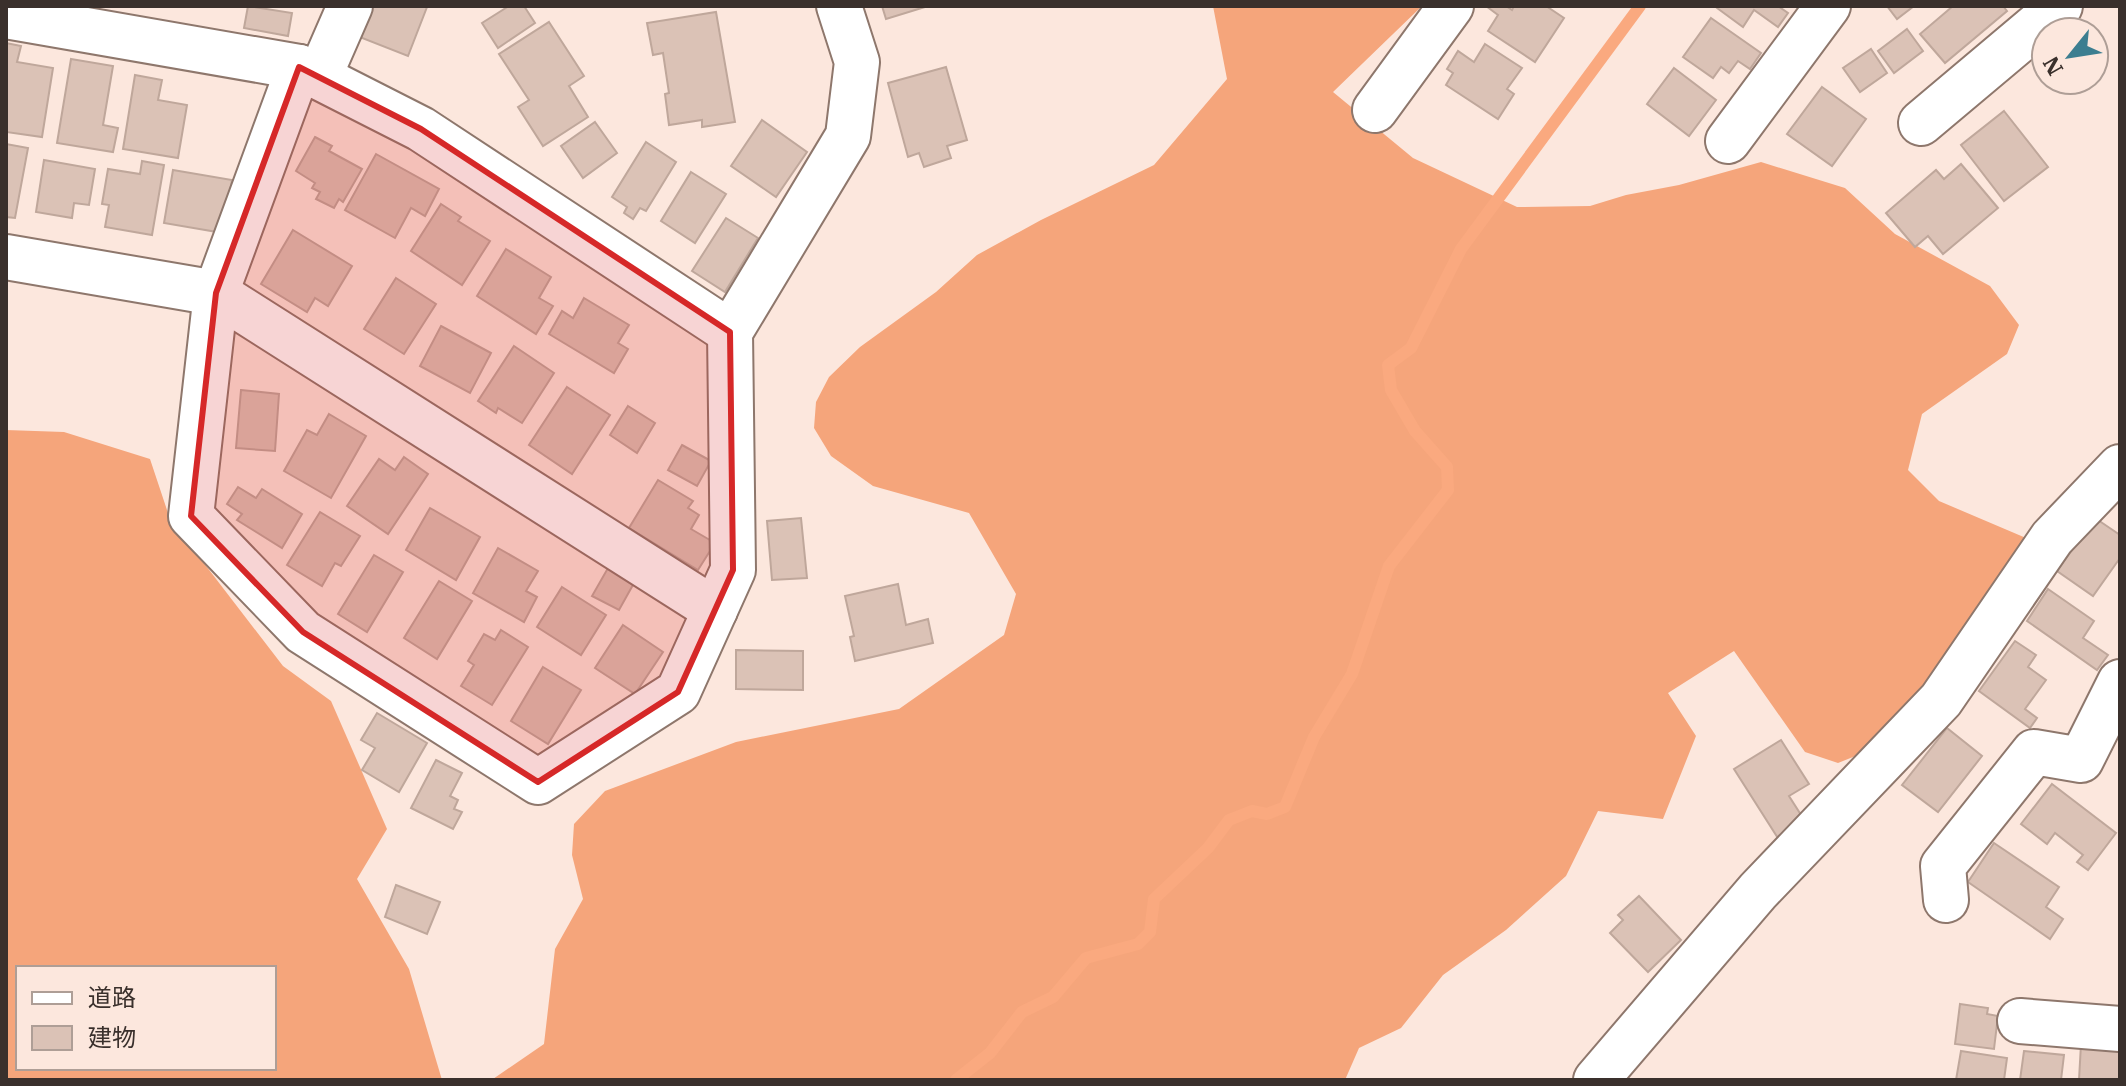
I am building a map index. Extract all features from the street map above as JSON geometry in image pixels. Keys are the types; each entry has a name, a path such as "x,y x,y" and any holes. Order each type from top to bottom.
{"street":[{"path":"350,6 309,72 216,293 191,516 303,632 538,782 678,692 733,570 730,332 848,136 857,62 839,6"},
{"path":"1375,110 1451,6"},
{"path":"1728,141 1828,6"},
{"path":"1921,123 2060,6"},
{"path":"6,16 309,72 421,129 730,332"},
{"path":"6,257 216,293 715,610"},
{"path":"1596,1080 1758,891 1941,700 2052,538 2120,467"},
{"path":"1946,900 1943,866 2034,752 2081,760 2120,682"},
{"path":"2020,1021 2120,1029"}],"highlighted area":[{"path":"299,67 421,129 730,332 733,570 678,692 538,782 303,632 191,516 216,293"}],"shaded area":[{"path":"1213,6 1422,6 1333,92 1413,158 1517,207 1590,206 1761,162 1845,188 1895,234 1990,286 2019,325 2007,354 1922,414 1908,470 1939,501 2026,538 1888,743 1838,763 1805,752 1734,651 1668,693 1696,736 1663,819 1598,811 1566,876 1506,930 1443,975 1401,1028 1359,1048 1345,1080 484,1080 493,1079 544,1044 555,949 583,899 572,855 574,824 605,791 736,742 899,709 1004,635 1016,594 969,513 873,486 831,456 814,428 816,402 829,377 860,347 936,292 977,255 1154,165 1227,79"},
{"path":"6,430 64,432 150,459 170,519 283,666 331,701 387,829 357,879 409,969 442,1080 6,1080"}],"building":[{"path":"248,6 292,13 288,36 244,28"},
{"path":"369,6 427,7 408,56 357,36"},
{"path":"509,6 524,6 535,23 498,48 482,23"},
{"path":"882,6 924,6 925,7 886,19"},
{"path":"1486,6 1506,6 1512,10 1514,6 1546,6 1564,18 1535,62 1488,31 1498,15"},
{"path":"1718,6 1778,6 1788,13 1778,27 1754,10 1743,27"},
{"path":"1887,6 1914,6 1897,19"},
{"path":"1953,6 2003,6 2007,11 1945,63 1920,34"},
{"path":"716,12 735,122 702,127 702,120 669,125 665,94 669,93 663,53 653,55 647,23"},
{"path":"1711,18 1761,53 1750,69 1738,61 1729,73 1721,67 1713,78 1683,57"},
{"path":"549,22 584,76 569,86 588,117 543,146 518,107 529,100 499,54"},
{"path":"1907,29 1923,51 1894,73 1878,51"},
{"path":"6,43 21,46 17,62 53,68 42,137 6,132"},
{"path":"1485,44 1522,68 1507,89 1514,94 1498,119 1446,85 1453,73 1447,69 1458,51 1474,62"},
{"path":"1871,49 1887,73 1860,92 1843,68"},
{"path":"71,59 113,66 103,125 118,128 113,152 57,143"},
{"path":"946,67 967,140 947,146 951,158 924,167 919,153 908,157 888,83"},
{"path":"1674,68 1716,100 1689,136 1647,104"},
{"path":"135,75 162,80 158,100 187,105 178,158 123,149"},
{"path":"1822,87 1866,119 1832,166 1787,134"},
{"path":"2004,111 2048,167 2004,201 1961,145"},
{"path":"762,120 807,152 776,197 731,166"},
{"path":"595,122 617,153 583,178 561,146"},
{"path":"315,137 332,146 329,151 362,169 343,202 339,199 334,208 316,199 320,192 312,188 315,183 296,171"},
{"path":"646,142 676,162 646,211 640,208 633,219 624,213 627,207 612,197"},
{"path":"6,144 28,148 15,218 6,217"},
{"path":"376,154 439,189 425,216 411,208 395,238 345,210"},
{"path":"44,160 95,169 89,205 74,203 72,218 36,212"},
{"path":"142,161 164,165 152,235 105,227 109,205 102,204 108,169 140,174"},
{"path":"1961,164 1998,208 1943,254 1928,236 1915,247 1886,213 1936,170 1944,179"},
{"path":"173,170 232,180 223,233 164,223"},
{"path":"691,172 726,194 695,243 661,221"},
{"path":"441,204 461,217 458,221 490,241 462,285 411,251"},
{"path":"726,218 758,238 725,292 692,271"},
{"path":"293,230 352,266 328,306 315,298 307,312 261,284"},
{"path":"506,249 551,277 539,298 553,306 536,334 477,296"},
{"path":"396,278 436,304 404,354 364,329"},
{"path":"584,298 629,325 618,343 628,349 614,373 549,334 562,311 573,318"},
{"path":"441,326 491,353 470,393 420,366"},
{"path":"514,346 554,373 522,423 498,408 496,413 478,401"},
{"path":"567,387 610,415 572,474 529,445"},
{"path":"241,390 279,394 275,451 236,448"},
{"path":"628,406 655,423 637,453 610,435"},
{"path":"329,414 366,436 331,498 284,471 307,430 317,435"},
{"path":"682,445 711,461 697,486 668,470"},
{"path":"404,457 428,474 388,534 347,506 379,459 395,470"},
{"path":"658,480 693,501 688,508 699,515 691,529 715,543 698,570 629,528"},
{"path":"238,487 256,498 262,489 302,514 282,548 237,520 242,514 227,504"},
{"path":"430,508 480,537 456,580 406,550"},
{"path":"320,512 360,536 341,566 335,563 322,586 287,565"},
{"path":"801,518 807,578 772,580 767,521"},
{"path":"2095,518 2120,535 2120,558 2093,596 2057,571"},
{"path":"498,548 538,571 526,591 537,597 524,622 473,593"},
{"path":"374,555 403,572 367,632 338,614"},
{"path":"608,568 634,583 619,610 592,596"},
{"path":"439,581 472,601 437,659 404,638"},
{"path":"898,584 906,625 928,619 933,643 855,661 850,637 854,636 845,596"},
{"path":"562,587 606,615 581,655 537,627"},
{"path":"2048,589 2094,621 2083,638 2108,655 2097,670 2027,621"},
{"path":"623,625 663,652 635,694 595,668"},
{"path":"501,630 528,647 492,705 461,686 474,665 468,661 484,634 495,640"},
{"path":"2015,641 2036,655 2028,667 2046,680 2025,709 2037,718 2030,728 1979,691"},
{"path":"736,650 803,651 803,690 736,689"},
{"path":"543,667 581,690 548,744 511,721"},
{"path":"377,713 427,743 399,792 362,770 375,748 361,740"},
{"path":"1947,728 1982,756 1938,812 1902,785"},
{"path":"1781,740 1809,784 1789,796 1810,829 1783,846 1734,769"},
{"path":"436,760 462,773 450,796 458,800 454,809 462,812 453,829 411,808"},
{"path":"2052,784 2116,833 2088,870 2077,862 2083,855 2055,833 2047,844 2021,824"},
{"path":"1994,843 2059,887 2046,907 2063,919 2050,939 1968,882"},
{"path":"396,885 440,902 427,934 385,917"},
{"path":"1639,896 1681,940 1648,972 1610,933 1623,920 1618,915"},
{"path":"1960,1004 1988,1008 1987,1014 1998,1016 1994,1049 1955,1044"},
{"path":"2081,1044 2120,1046 2120,1080 2079,1080"},
{"path":"1961,1051 2007,1058 2004,1080 1956,1080"},
{"path":"2024,1051 2064,1055 2061,1080 2020,1080"}],"waterway":[{"path":"956,1080 990,1053 1022,1012 1053,997 1086,958 1138,944 1150,932 1154,899 1208,848 1229,820 1252,811 1267,814 1285,807 1314,737 1352,674 1389,566 1448,490 1447,467 1415,431 1391,390 1388,365 1411,348 1461,249 1640,6"}]}
